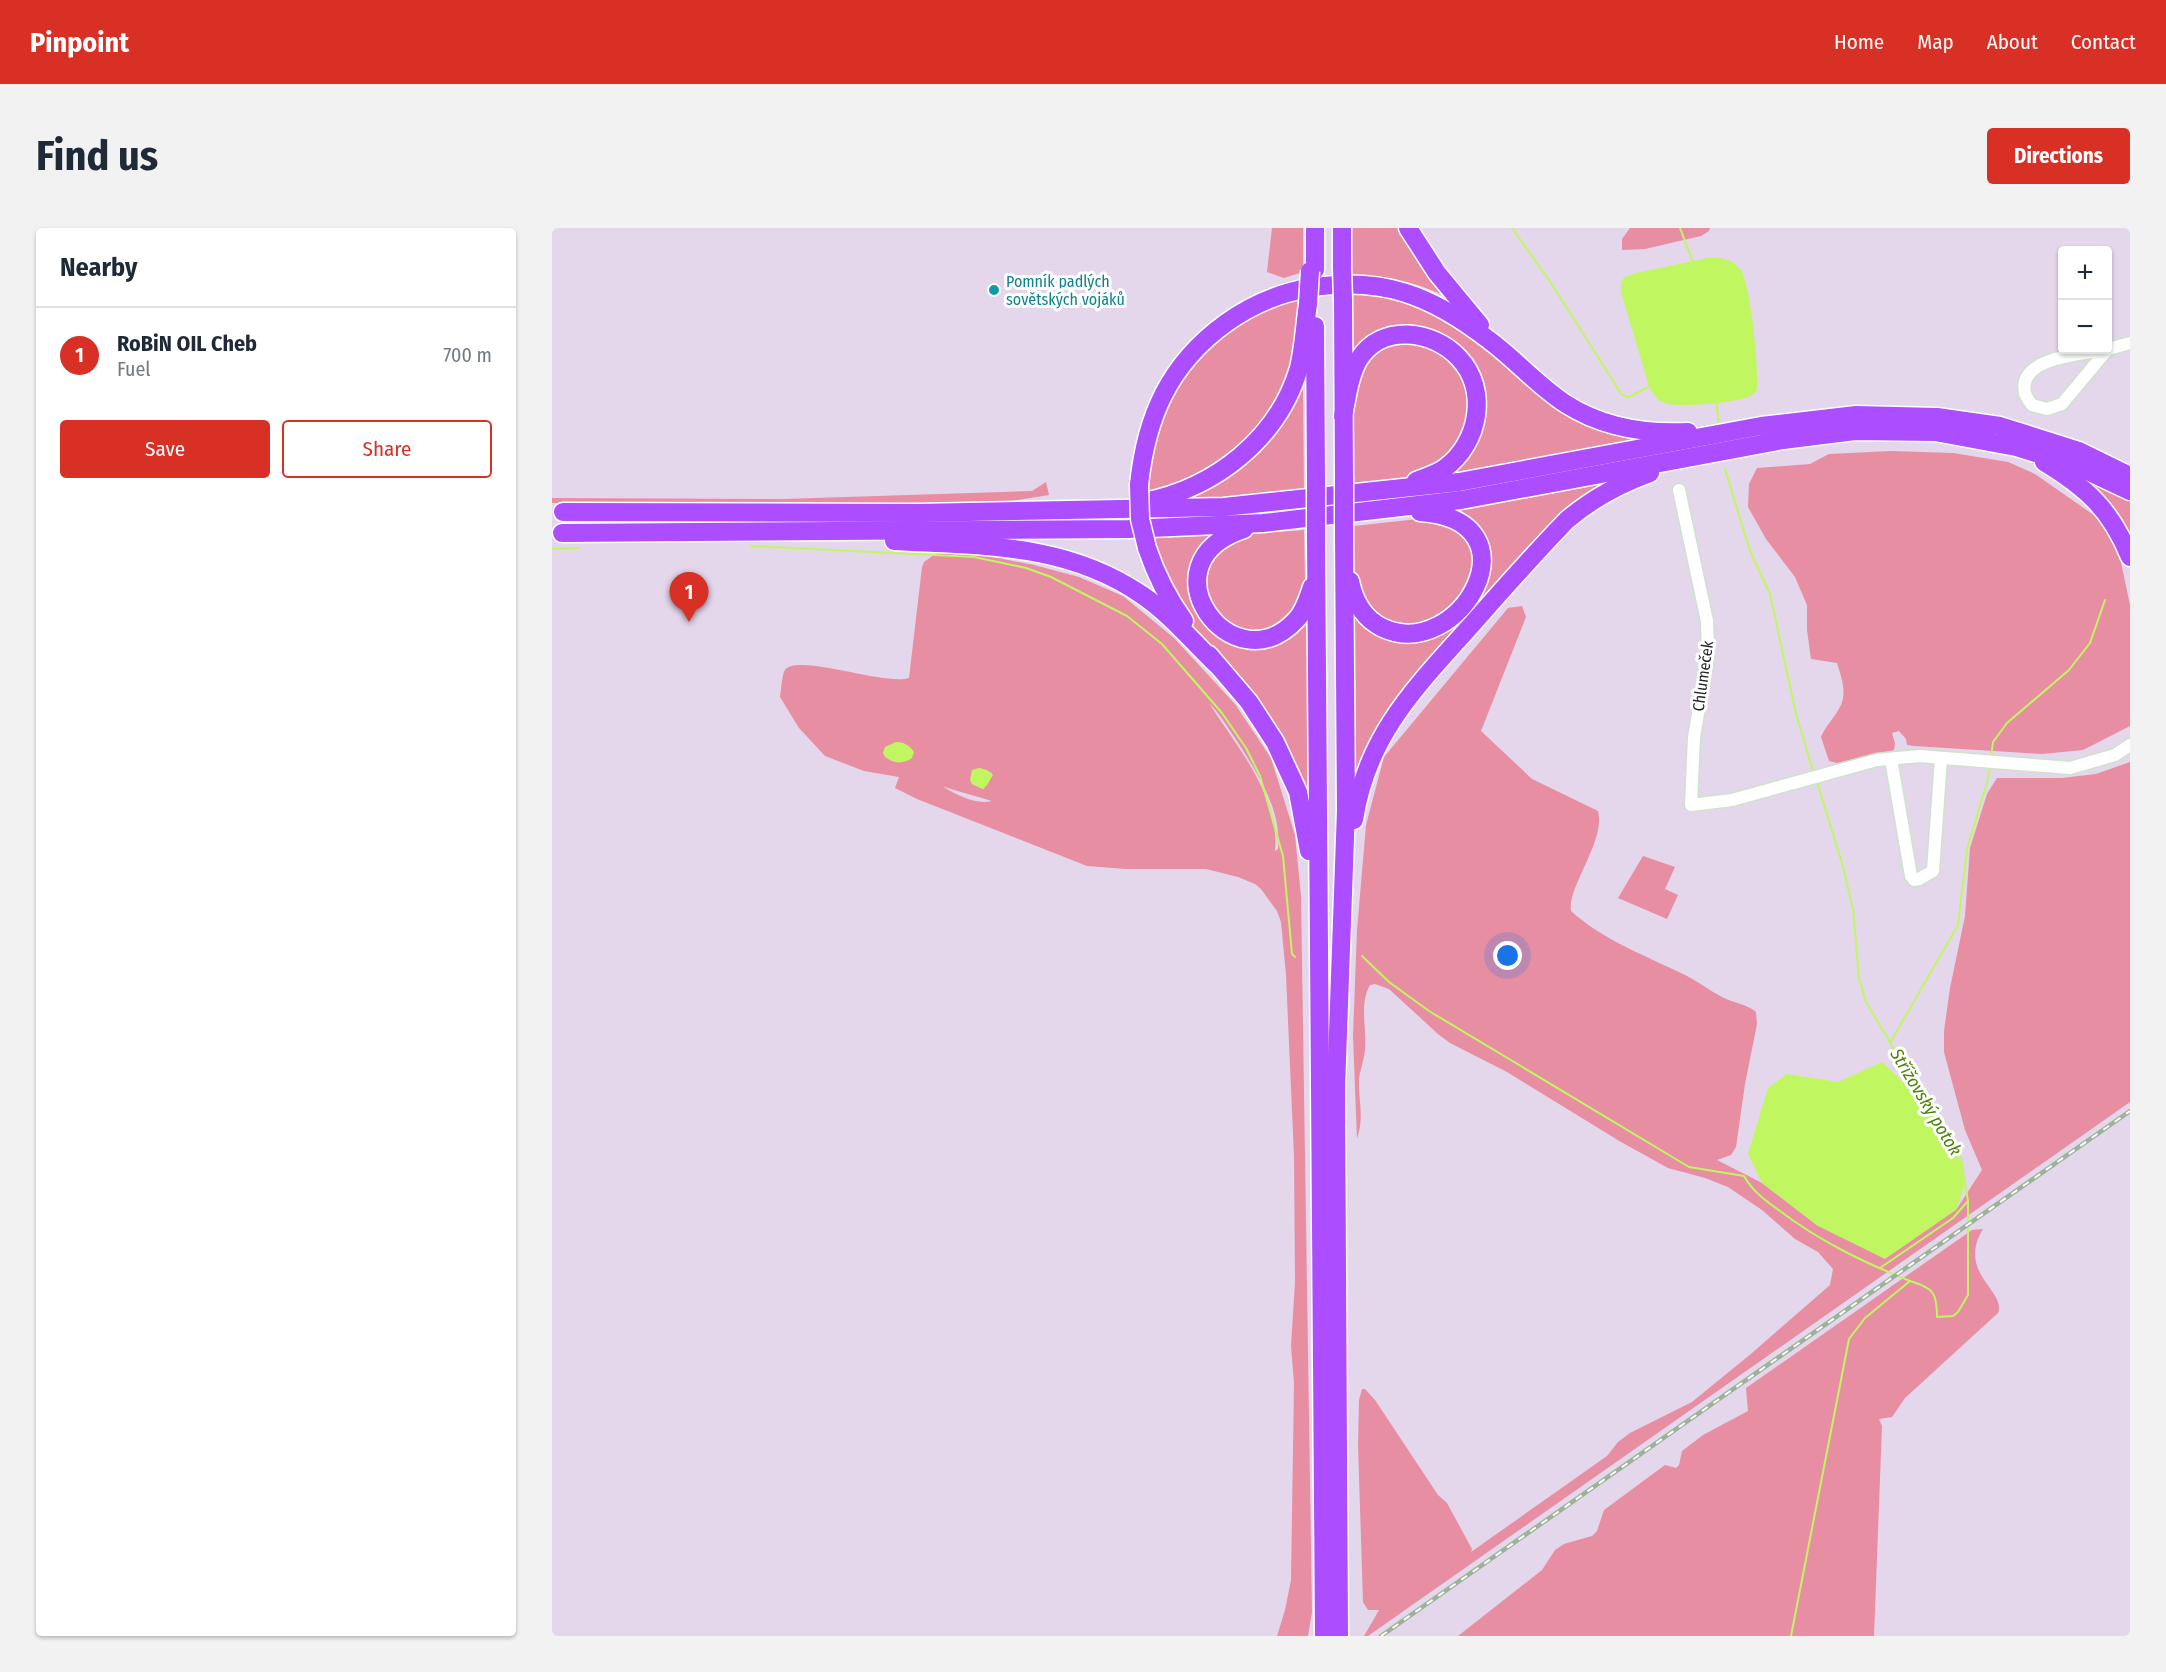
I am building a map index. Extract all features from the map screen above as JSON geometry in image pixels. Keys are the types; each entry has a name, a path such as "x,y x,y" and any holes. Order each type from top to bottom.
{"highway":[{"path":"1339,1636 1336,1088 1346,810 1342,228"},
{"path":"1408,228 1449,289 1508,355 1541,386 1566,404 1613,425 1677,432 1761,426 1856,415 1900,415 1957,420 2000,426 2044,439 2079,451 2130,476"},
{"path":"1315,234 1311,303 1316,480 1324,1636"},
{"path":"1318,904 1304,816 1298,792 1287,767 1262,722 1168,598 1156,575 1140,519 1139,485 1146,436 1159,402 1184,363 1215,331 1248,308 1298,290 1339,283 1355,283 1403,292 1446,310 1508,355"},
{"path":"1101,510 1151,500 1188,489 1209,480 1247,451 1273,421 1292,386 1302,352 1311,303"},
{"path":"1343,416 1352,375 1360,357 1389,336 1419,335 1438,342 1459,358 1472,379 1477,411 1473,431 1467,445 1444,469 1428,477 1384,491"},
{"path":"563,512 918,513 1224,507 1459,482 1761,426"},
{"path":"562,533 1128,529 1263,523 1461,500 1783,440 1855,431 1935,432 2016,447 2074,465 2130,491"},
{"path":"2016,447 2071,479 2089,494 2109,516 2130,557"},
{"path":"1343,932 1352,831 1359,796 1368,763 1396,713 1567,520 1587,503 1604,493 1686,459"},
{"path":"1344,534 1352,586 1360,608 1369,618 1378,626 1401,633 1421,631 1440,624 1460,610 1475,590 1482,564 1478,543 1464,524 1452,517 1436,513 1389,510"},
{"path":"1263,523 1223,537 1205,553 1200,562 1199,591 1204,609 1218,626 1236,637 1247,639 1268,638 1279,634 1297,619 1304,609 1316,577"},
{"path":"770,531 829,538 1005,548 1066,558 1110,576 1143,596 1160,609 1216,664"}],"street":[{"path":"2112,348 2130,343"},
{"path":"2107,349 2062,404 2047,409 2032,405 2025,392 2026,380 2034,368 2047,361 2107,349"},
{"name":"Chlumeček","path":"1679,490 1707,621 1709,642 1694,737 1691,805 1750,796 1877,760 1891,759"},
{"path":"1941,758 1934,871 1914,880 1911,876 1891,759 1919,756 2070,768 2115,755 2130,744"}],"shaded area":[{"path":"1272,228 1303,228 1303,272 1284,278 1267,272"},
{"path":"1350,228 1399,228 1419,261 1445,296 1399,280 1351,276"},
{"path":"1630,228 1710,228 1701,236 1645,249 1622,250 1622,239"},
{"path":"1708,258 1722,258 1734,263 1741,270 1745,279 1757,365 1757,390 1743,399 1721,403 1682,405 1665,403 1653,394 1649,386 1621,292 1621,284 1624,277 1636,273"},
{"path":"1352,290 1413,304 1453,322 1541,393 1644,438 1645,441 1448,475 1483,394 1421,328 1351,357"},
{"path":"1302,296 1300,342 1276,407 1228,462 1145,500 1145,484 1164,408 1199,355 1246,318"},
{"path":"1391,340 1436,346 1468,381 1473,411 1453,455 1416,476 1353,485 1352,395 1364,360"},
{"path":"1300,388 1303,389 1304,492 1182,500"},
{"path":"1891,451 1953,453 2008,462 2035,474 2101,520 2119,553 2130,605 2130,726 2083,750 2042,754 1907,745 1906,739 1899,731 1892,733 1895,743 1894,750 1837,763 1829,761 1821,737 1843,700 1840,673 1837,663 1811,659 1807,630 1807,605 1795,577 1766,539 1748,507 1749,484 1757,468 1810,464 1829,454"},
{"path":"2077,474 2130,501 2130,535 2114,509"},
{"path":"1046,482 1049,495 1012,501 782,506 552,503 552,498 783,499 1032,491"},
{"path":"1610,482 1547,530 1357,777 1354,777 1354,610 1400,640 1481,593 1487,569 1485,546 1481,536 1466,518 1455,511 1456,508"},
{"path":"1436,517 1470,537 1477,564 1457,607 1420,627 1380,622 1356,585 1354,526"},
{"path":"1304,530 1305,579 1299,605 1267,635 1227,629 1202,591 1208,555 1235,535"},
{"path":"1214,534 1199,550 1192,568 1190,587 1195,605 1204,622 1218,635 1236,644 1257,646 1276,643 1292,634 1301,624 1308,625 1311,823 1234,676 1182,613 1151,536"},
{"path":"938,552 982,555 1079,577 1123,596 1174,638 1235,704 1271,758 1295,835 1301,896 1312,1612 1308,1636 1277,1636 1291,1580 1294,1383 1291,1346 1295,1282 1294,1156 1286,975 1281,922 1277,911 1261,889 1238,877 1206,869 1126,869 1087,866 917,799 895,788 899,777 864,771 825,756 799,728 780,697 785,670 793,666 806,665 881,678 909,678 924,562","holes":["1209,703 1237,741 1266,792 1276,820 1278,849 1275,851 1275,831 1264,792 1244,755","979,768 992,773 983,789 972,784","943,787 992,801 979,802"]},
{"path":"1522,606 1526,617 1481,731 1532,779 1598,811 1597,836 1575,889 1571,911 1597,931 1687,976 1722,997 1756,1012 1757,1024 1736,1147 1731,1155 1717,1160 1762,1183 1818,1226 1956,1210 1982,1170 1965,1130 1944,1052 1944,1031 1950,988 1965,916 1970,848 1987,794 1997,778 2062,778 2096,774 2130,762 2130,1102 1368,1636 1364,1636 1379,1610 1368,1610 1363,1602 1358,1445 1359,1400 1362,1389 1365,1389 1375,1400 1438,1495 1447,1503 1472,1549 1471,1552 1607,1456 1618,1442 1630,1433 1692,1402 1830,1285 1833,1269 1818,1252 1795,1239 1762,1210 1728,1187 1668,1168 1621,1142 1507,1072 1450,1043 1389,989 1375,984 1370,985 1365,1000 1365,1050 1359,1078 1361,1117 1357,1139 1353,1036 1357,930 1366,825 1384,757 1508,608"},
{"path":"896,742 910,747 914,752 912,758 898,762 885,757 883,753 885,747"},
{"path":"979,768 993,775 983,789 972,784 970,780 972,770"},
{"path":"1643,856 1675,867 1665,889 1678,895 1667,919 1618,898"},
{"path":"1882,1062 1926,1105 1961,1163 1964,1187 1956,1210 1885,1259 1818,1226 1762,1183 1748,1154 1768,1088 1787,1074 1838,1082"},
{"path":"1983,1229 1976,1244 1975,1258 1978,1269 1996,1297 1999,1305 1998,1313 1905,1398 1892,1417 1879,1419 1882,1426 1874,1636 1458,1636 1542,1570 1555,1550 1564,1544 1592,1536 1597,1531 1604,1510 1665,1465 1676,1468 1679,1465 1682,1451 1703,1435 1748,1411 1746,1388 1972,1230"}],"waterway":[{"path":"1512,228 1551,283 1622,395 1629,397 1650,386"},
{"path":"1680,228 1693,262"},
{"path":"1716,401 1719,425"},
{"path":"1725,469 1750,551 1770,594 1796,714 1814,774"},
{"path":"751,546 974,557 1026,568 1051,577 1127,616 1162,644 1222,713 1246,748 1260,776 1283,856 1292,954 1295,957"},
{"path":"552,549 579,548"},
{"name":"Střížovský potok","path":"1991,758 1993,742 2007,723 2069,670 2090,643 2105,600"},
{"name":"Střížovský potok","path":"1791,1636 1849,1339 1865,1318 1910,1281 1932,1292 1935,1296 1937,1317 1953,1316 1968,1295 1968,1201 1961,1158 1890,1043 1958,925 1967,849 1990,766"},
{"path":"1817,782 1842,863 1853,909 1859,978 1866,1002 1890,1042"},
{"path":"1362,956 1389,982 1429,1011 1689,1167 1744,1176 1751,1187 1765,1200 1795,1222 1859,1259 1910,1281"},
{"path":"1880,1268 1953,1218 1968,1201"}],"railway":[{"path":"1381,1636 2130,1111"}],"place":[{"name":"Pomník padlých sovětských vojáků","path":"994,290"},
{"name":"RoBiN OIL Cheb","path":"689,622"}]}
